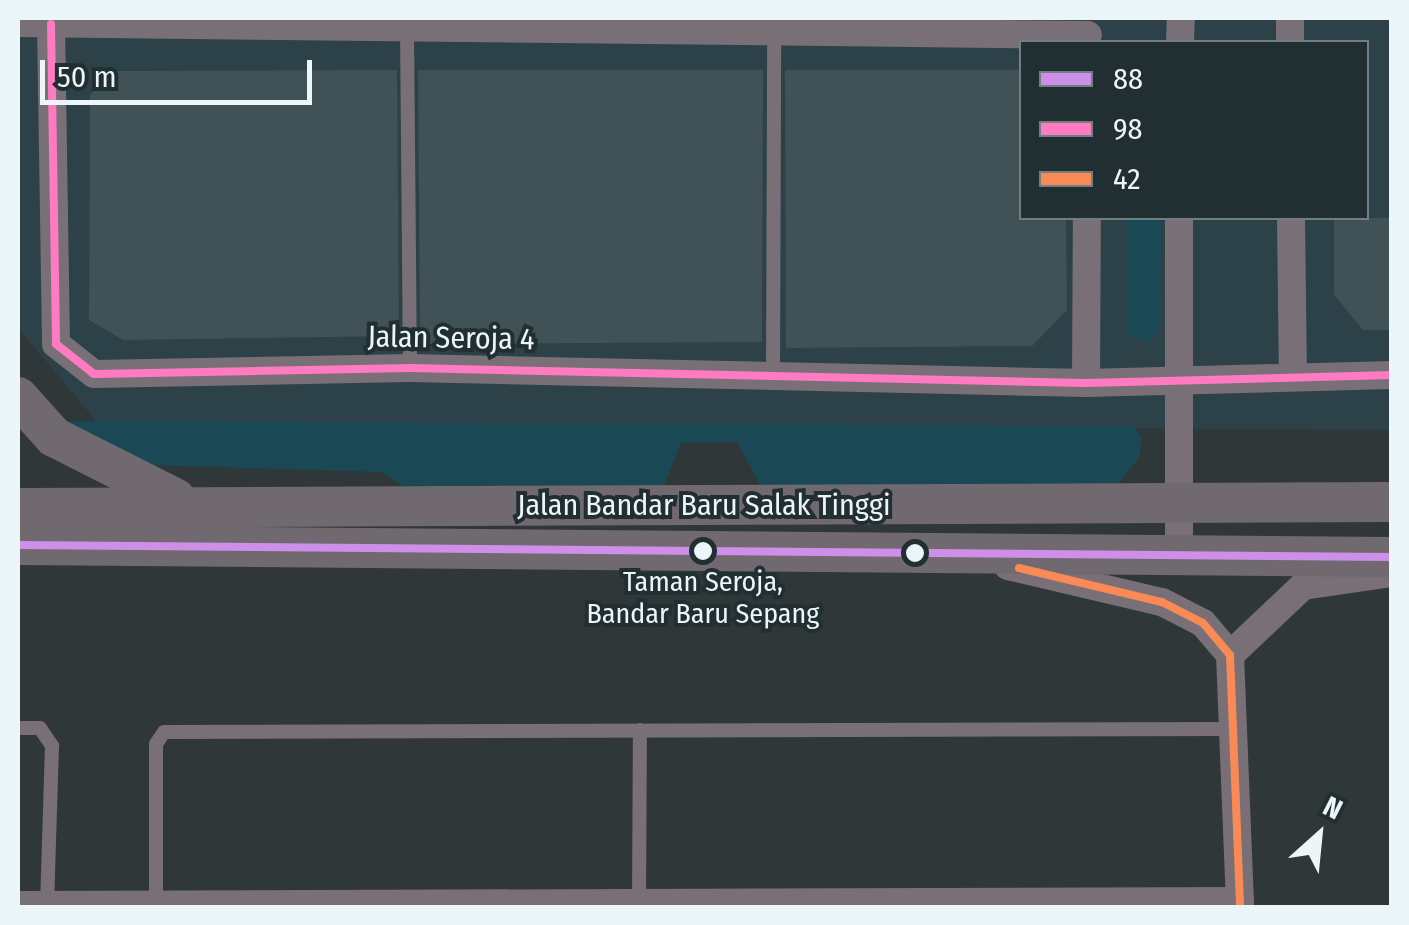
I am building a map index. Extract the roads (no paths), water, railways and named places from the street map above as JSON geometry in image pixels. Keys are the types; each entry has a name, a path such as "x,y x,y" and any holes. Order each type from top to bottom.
{"main road":[{"path":"18,396 54,437 98,464 199,507"},
{"name":"Jalan Bandar Baru Salak Tinggi","path":"18,508 1392,502"},
{"name":"Jalan Bandar Baru Salak Tinggi","path":"18,545 1392,557"}],"street":[{"path":"18,23 263,22 408,28 706,24 774,32 1088,32"},
{"name":"Jalan Seroja 4","path":"52,24 56,344 69,362 94,374 410,368 1086,383 1392,375"},
{"path":"1086,383 1087,220"},
{"path":"1179,556 1180,220"},
{"path":"1292,220 1292,377"},
{"path":"18,905 1240,904 1230,656 1203,623 1162,602 958,554"},
{"path":"1230,656 1303,586 1392,573"}],"lane":[{"path":"408,28 410,368"},
{"path":"773,378 774,32"},
{"path":"18,728 40,728 52,746 48,905"},
{"path":"156,907 156,744 164,732 1233,729"},
{"path":"639,906 640,730"}],"place":[{"name":"Taman Seroja, Bandar Baru Sepang","path":"703,551"}]}
